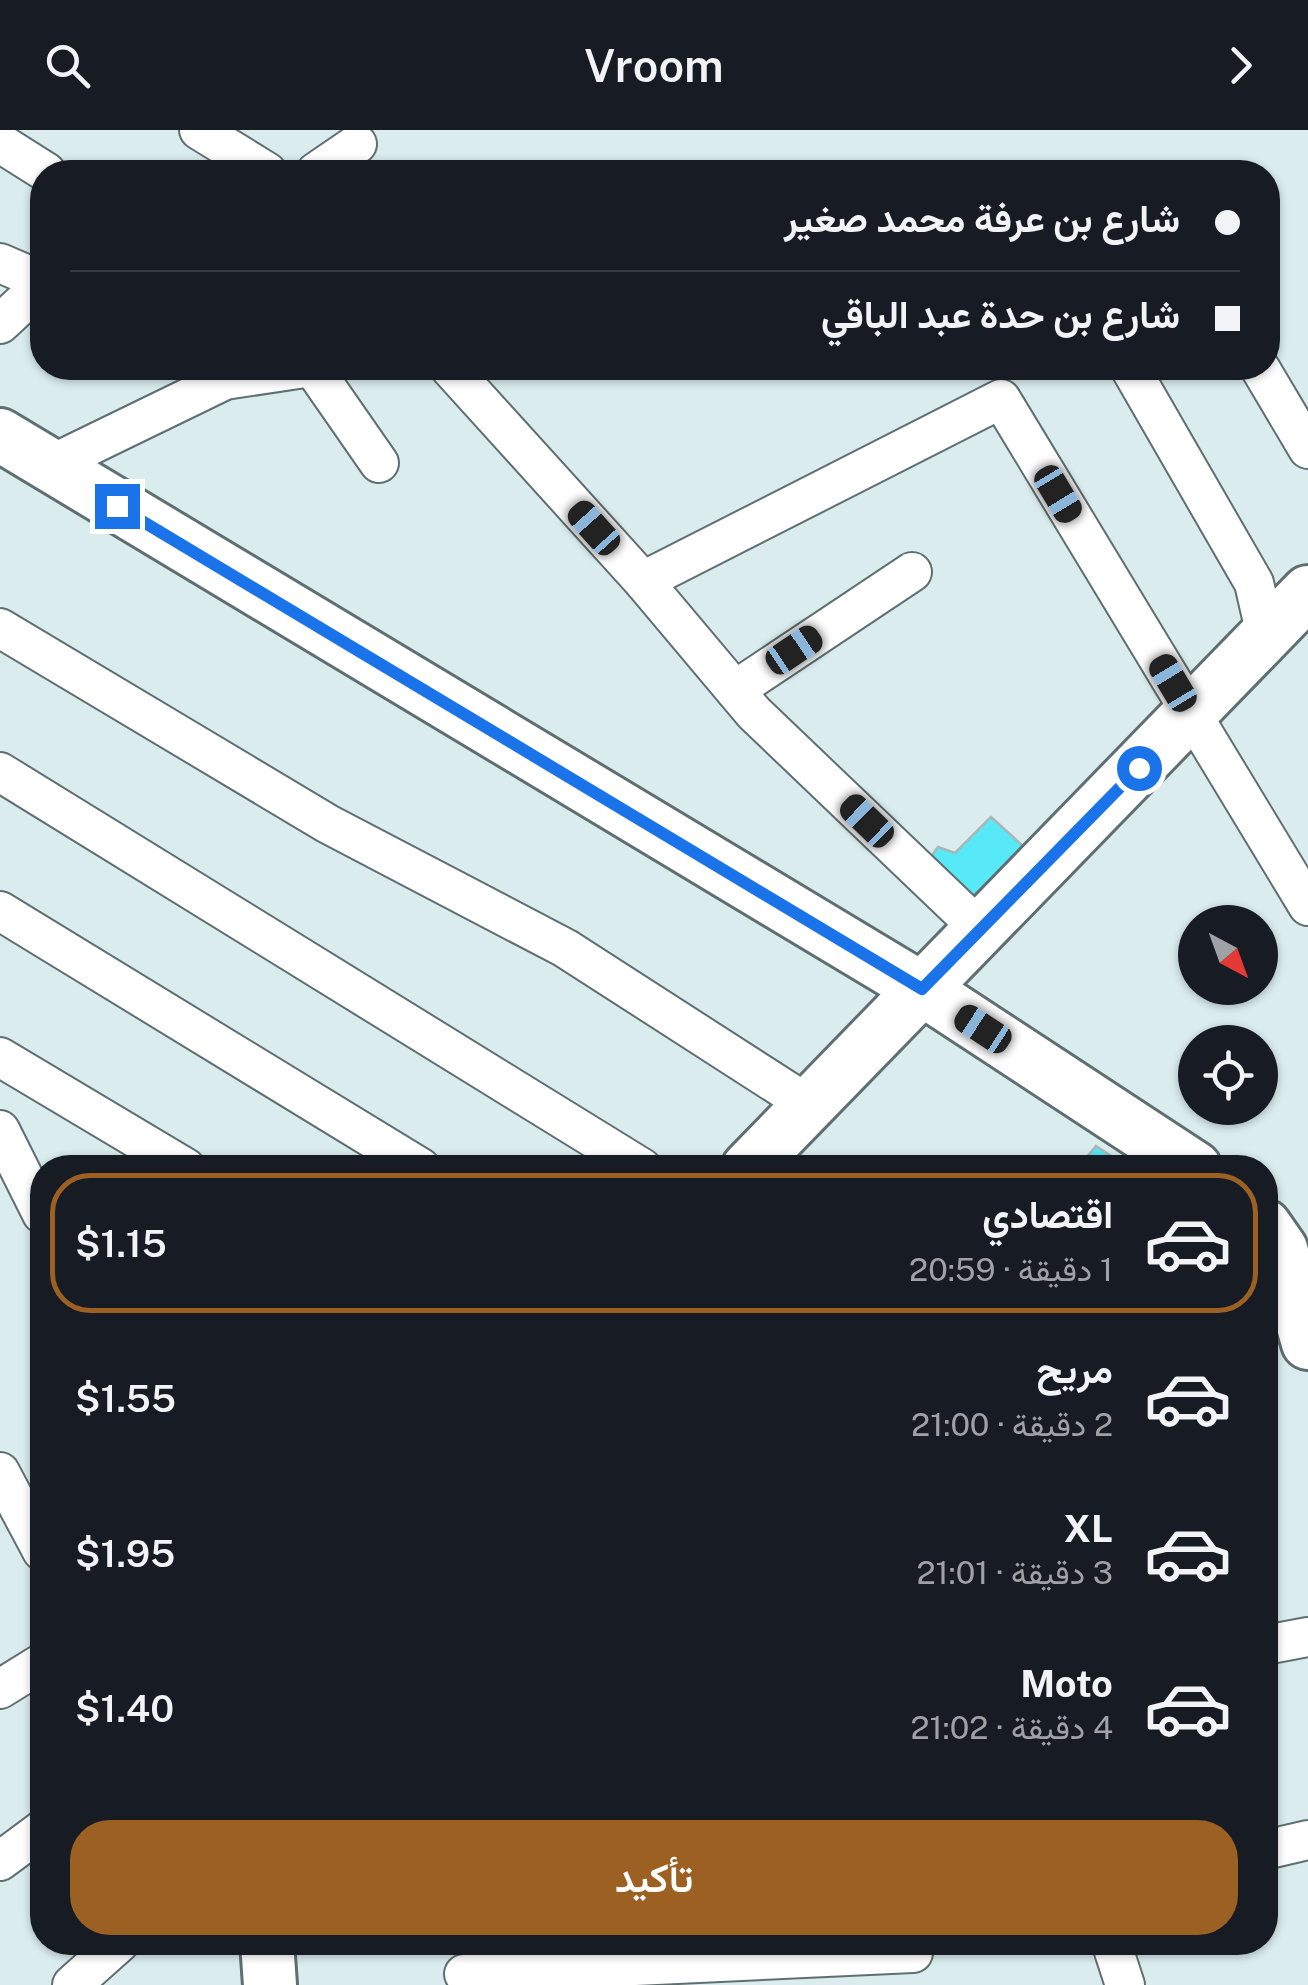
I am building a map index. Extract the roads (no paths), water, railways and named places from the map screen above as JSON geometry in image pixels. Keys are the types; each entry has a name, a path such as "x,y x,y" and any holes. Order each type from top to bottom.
{"street":[{"path":"199,130 248,160"},
{"path":"0,144 30,162"},
{"path":"0,263 30,277"},
{"path":"0,324 30,295"},
{"path":"50,466 225,380"},
{"path":"321,380 379,463"},
{"path":"461,380 642,581 754,713 980,929"},
{"path":"1137,380 1254,583 1266,635"},
{"path":"1267,380 1308,449"},
{"path":"642,581 1001,399 1308,906"},
{"path":"0,435 922,989 1175,1155"},
{"path":"734,690 912,572"},
{"path":"761,1155 1308,592"},
{"path":"0,628 328,824 565,948 809,1105"},
{"path":"0,772 621,1155"},
{"path":"0,911 400,1155"},
{"path":"0,1058 164,1155"},
{"path":"0,1130 30,1190"},
{"path":"1278,1245 1305,1317"},
{"path":"0,1472 30,1528"},
{"path":"1278,1643 1308,1636"},
{"path":"0,1689 30,1670"},
{"path":"0,1861 30,1839"},
{"path":"1278,1847 1308,1840"},
{"path":"72,1985 105,1955"},
{"path":"268,1955 270,1985"},
{"path":"1115,1955 1125,1985"},
{"path":"464,1967 912,1960"}]}
